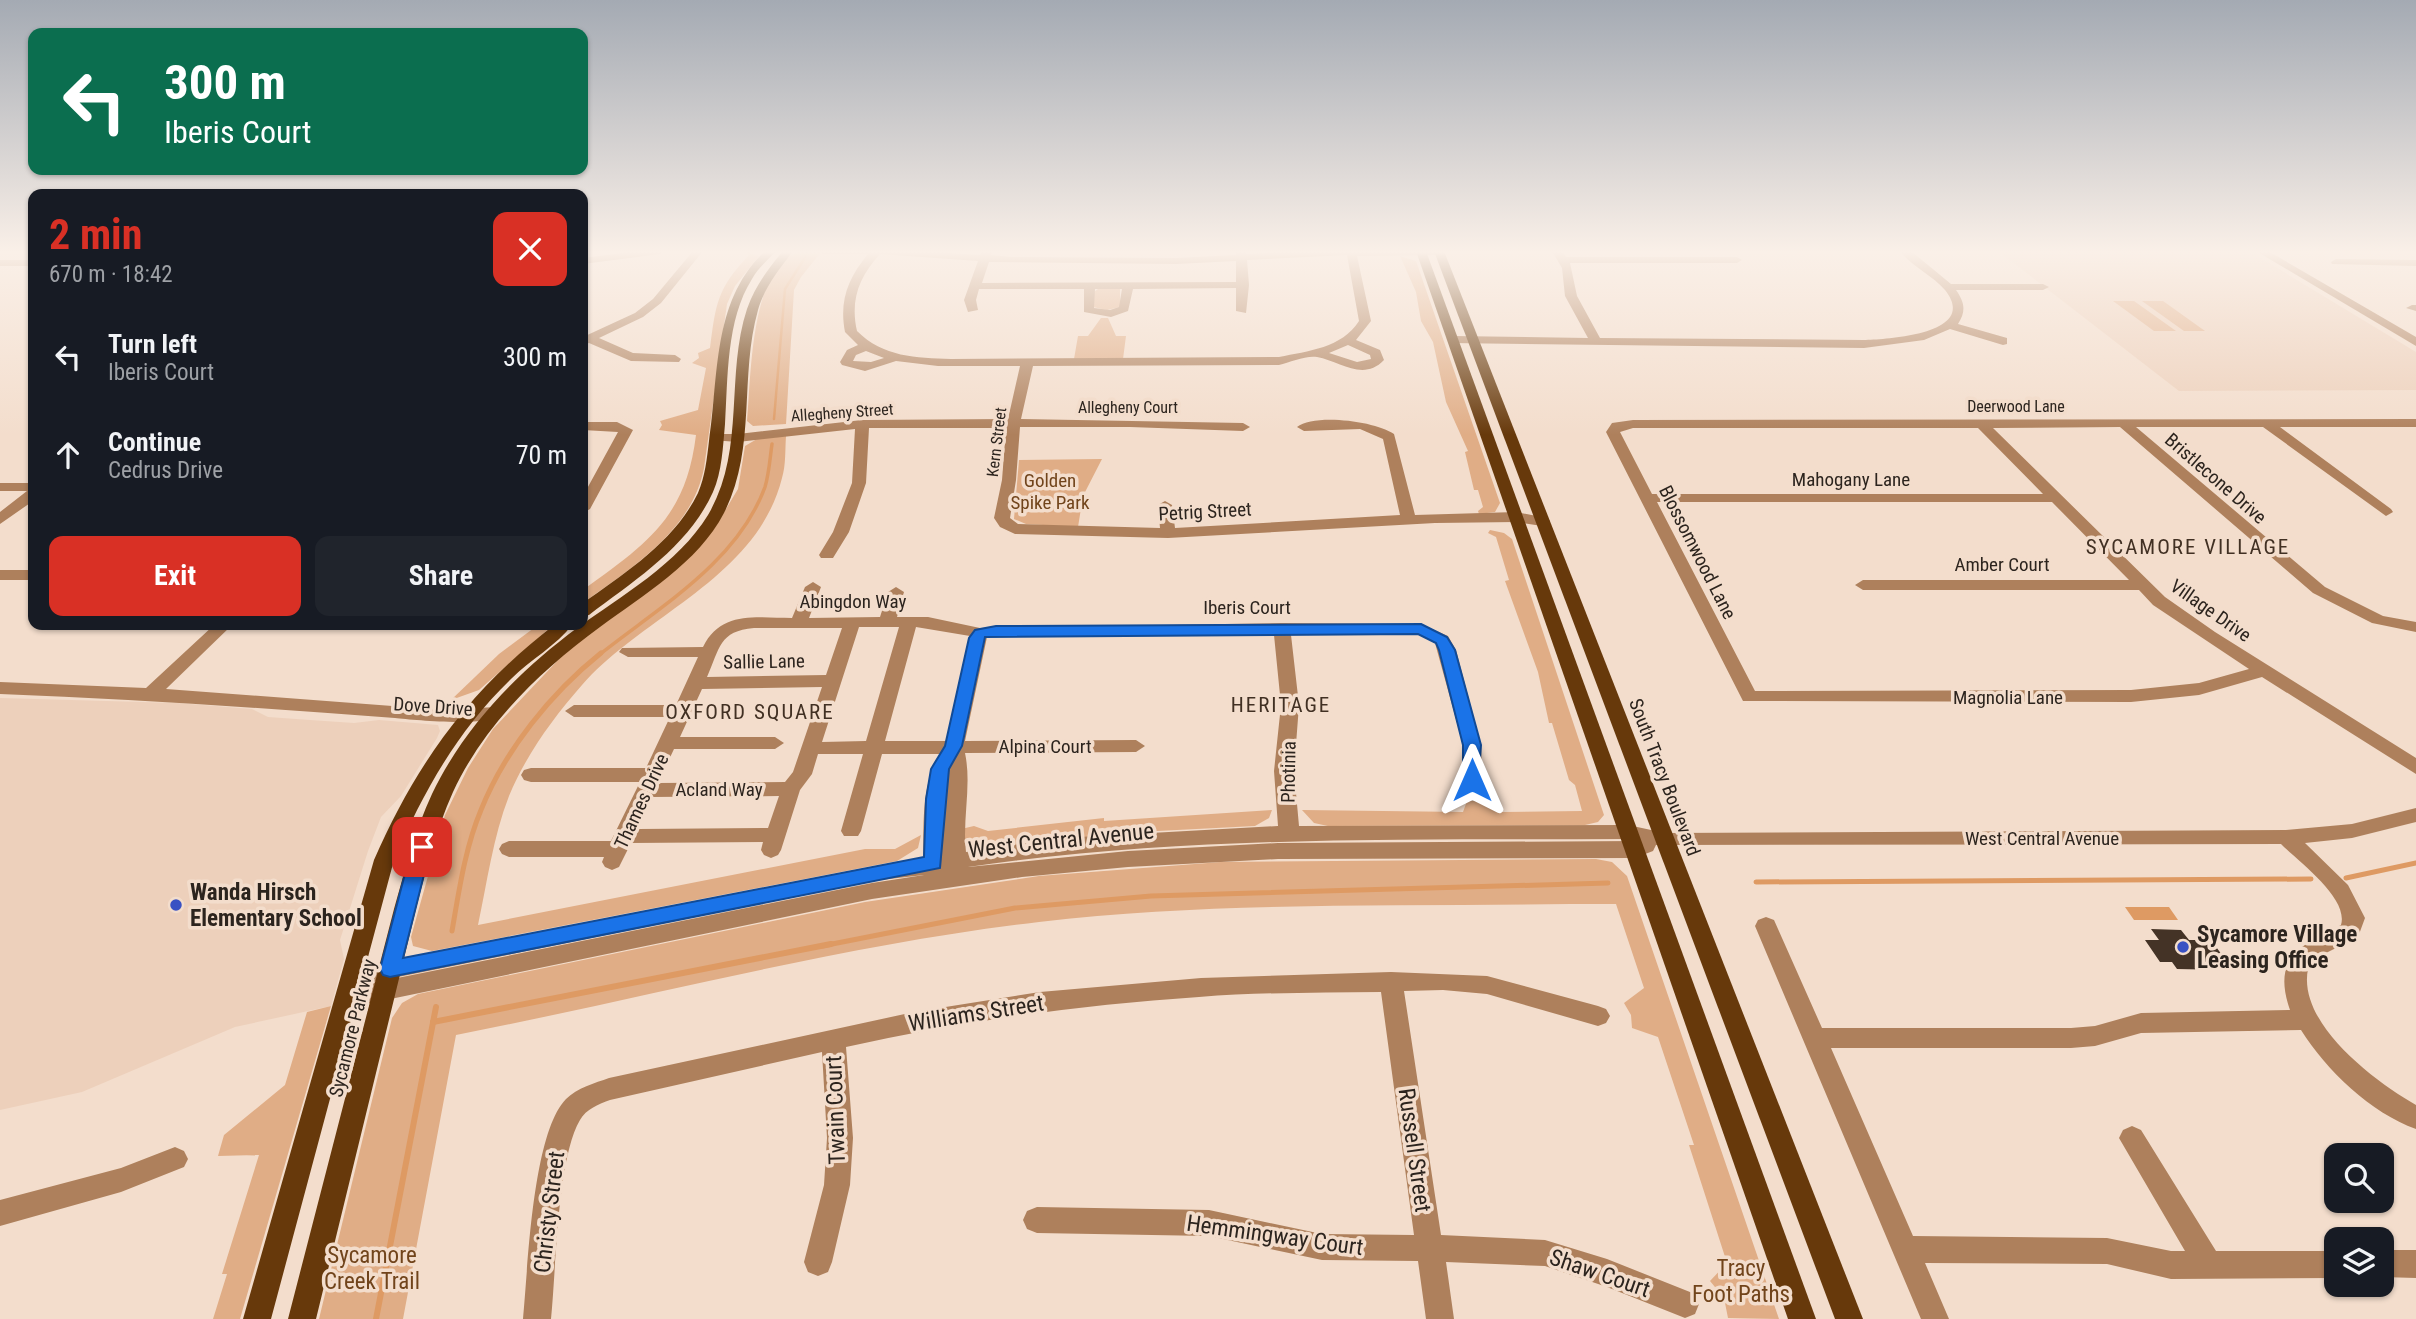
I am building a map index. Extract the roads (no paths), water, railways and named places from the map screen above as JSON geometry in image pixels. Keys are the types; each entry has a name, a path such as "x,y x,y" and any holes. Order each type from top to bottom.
{"main road":[{"path":"588,607 650,560 689,520 710,481 733,313"},
{"name":"Sycamore Parkway","path":"588,629 669,566 695,541 714,517 730,489 751,313"},
{"name":"South Tracy Boulevard","path":"1453,313 1542,521 1849,1319"},
{"name":"South Tracy Boulevard","path":"1463,340 1518,521 1802,1319"},
{"name":"Sycamore Parkway","path":"257,1319 384,860 404,811 434,758 469,712 517,662 558,630"},
{"name":"Sycamore Parkway","path":"302,1319 422,847 438,803 450,777 495,713 553,656 587,630"}],"street":[{"path":"588,340 625,324 641,313"},
{"path":"849,313 849,324 857,339 866,346 895,357 926,362 1027,363 1256,363 1321,354 1349,341 1366,321 1364,313"},
{"path":"1580,313 1595,340"},
{"path":"1463,340 1864,344 1919,337 1949,325 1957,313"},
{"path":"2366,313 2416,342"},
{"path":"1949,325 2003,341"},
{"path":"588,340 631,357 674,359"},
{"path":"1321,354 1356,366 1374,364 1378,360 1376,353 1349,341"},
{"path":"866,346 851,353 846,362 867,367 883,364 895,357"},
{"name":"Kern Street","path":"1005,524 1002,509 1009,480 1012,425 1027,363"},
{"name":"Allegheny Court","path":"1012,425 1130,423 1243,427"},
{"name":"Deerwood Lane","path":"1616,426 1981,423 2413,425"},
{"name":"Village Drive","path":"1981,423 2140,585 2186,620 2416,767"},
{"name":"Bristlecone Drive","path":"2123,423 2300,575 2356,611 2391,625 2416,627"},
{"path":"2266,424 2386,512"},
{"path":"827,555 841,533 859,483 862,425"},
{"name":"Allegheny Street","path":"716,438 862,425 1012,425"},
{"path":"588,426 617,426 625,430 588,499"},
{"path":"1304,427 1362,426 1384,432 1389,437 1409,521"},
{"name":"Blossomwood Lane","path":"1616,426 1613,432 1749,697"},
{"path":"0,487 28,487"},
{"path":"0,519 28,498"},
{"name":"Mahogany Lane","path":"1647,498 2055,498"},
{"path":"1165,505 1168,533"},
{"name":"Petrig Street","path":"1005,524 1015,529 1032,530 1168,533 1308,524 1409,521 1437,526 1542,521"},
{"path":"0,575 28,575"},
{"name":"Amber Court","path":"1863,585 2140,585"},
{"path":"799,622 813,587"},
{"path":"887,621 896,592"},
{"path":"851,831 909,621"},
{"name":"Abingdon Way","path":"726,627 742,623 909,621 942,623 980,634"},
{"path":"509,849 618,849 773,842 791,789 802,774 852,622"},
{"name":"Thames Drive","path":"618,849 718,634 726,627"},
{"name":"Iberis Court","path":"980,634 1282,628 1421,629 1442,640 1472,745 1472,780"},
{"name":"Photinia","path":"1282,628 1290,705 1284,771 1289,833"},
{"path":"150,694 219,630"},
{"path":"933,872 935,799 940,769 954,746 975,643 980,634"},
{"path":"628,652 710,652"},
{"name":"Magnolia Lane","path":"1749,697 2131,696 2199,689 2264,671"},
{"name":"Sallie Lane","path":"695,683 832,681"},
{"name":"Dove Drive","path":"0,688 150,694 352,711 495,713"},
{"path":"574,711 682,711"},
{"path":"668,743 775,743"},
{"path":"954,746 959,769 953,829 958,868"},
{"name":"Alpina Court","path":"810,748 1136,746"},
{"name":"Acland Way","path":"531,775 791,789"},
{"name":"West Central Avenue","path":"958,868 1240,853 1665,839 2286,837 2352,831 2416,816"},
{"name":"West Central Avenue","path":"350,987 933,872 1105,842 1289,833 1632,841"},
{"path":"2286,837 2353,909 2354,920 2350,931 2305,956 2296,970 2294,987 2306,1020 2329,1050 2365,1085 2416,1118"},
{"path":"1766,926 1935,1319"},
{"name":"Williams Street","path":"572,1109 589,1097 609,1089 833,1039 978,1011 1201,986 1391,981 1487,985 1598,1016"},
{"name":"Russell Street","path":"1391,981 1440,1319"},
{"path":"1814,1038 2071,1038 2141,1023 2306,1020"},
{"name":"Twain Court","path":"818,1262 837,1185 840,1138 833,1039"},
{"name":"Christy Street","path":"537,1319 557,1143 572,1109"},
{"path":"2132,1138 2209,1265"},
{"path":"0,1213 121,1180 175,1158"},
{"name":"Hemmingway Court","path":"1037,1220 1209,1223 1321,1247 1430,1249"},
{"name":"Shaw Court","path":"1430,1249 1545,1252 1685,1304"},
{"path":"1905,1249 2107,1251 2171,1265 2324,1264"},
{"path":"2394,1264 2416,1264"}],"waterway":[{"path":"774,419 783,313"},
{"path":"599,655 694,582 736,539 765,487 772,444"},
{"path":"452,931 471,839 491,788 516,745 547,704 601,653"},
{"path":"2346,878 2416,863"},
{"path":"1756,882 2311,879"},
{"path":"822,946 1015,908 1151,896 1608,883"},
{"path":"433,1022 831,944"},
{"path":"433,1022 436,1007"},
{"path":"376,1319 433,1022"}],"place":[{"name":"Wanda Hirsch Elementary School","path":"176,905"},
{"name":"Sycamore Village Leasing Office","path":"2183,947"}],"district":[{"name":"SYCAMORE VILLAGE","path":"2188,547"},
{"name":"HERITAGE","path":"1281,705"},
{"name":"OXFORD SQUARE","path":"750,712"}],"park label":[{"name":"Golden Spike Park","path":"1050,491"},
{"name":"Sycamore Creek Trail","path":"372,1268"},
{"name":"Tracy Foot Paths","path":"1741,1281"}]}
